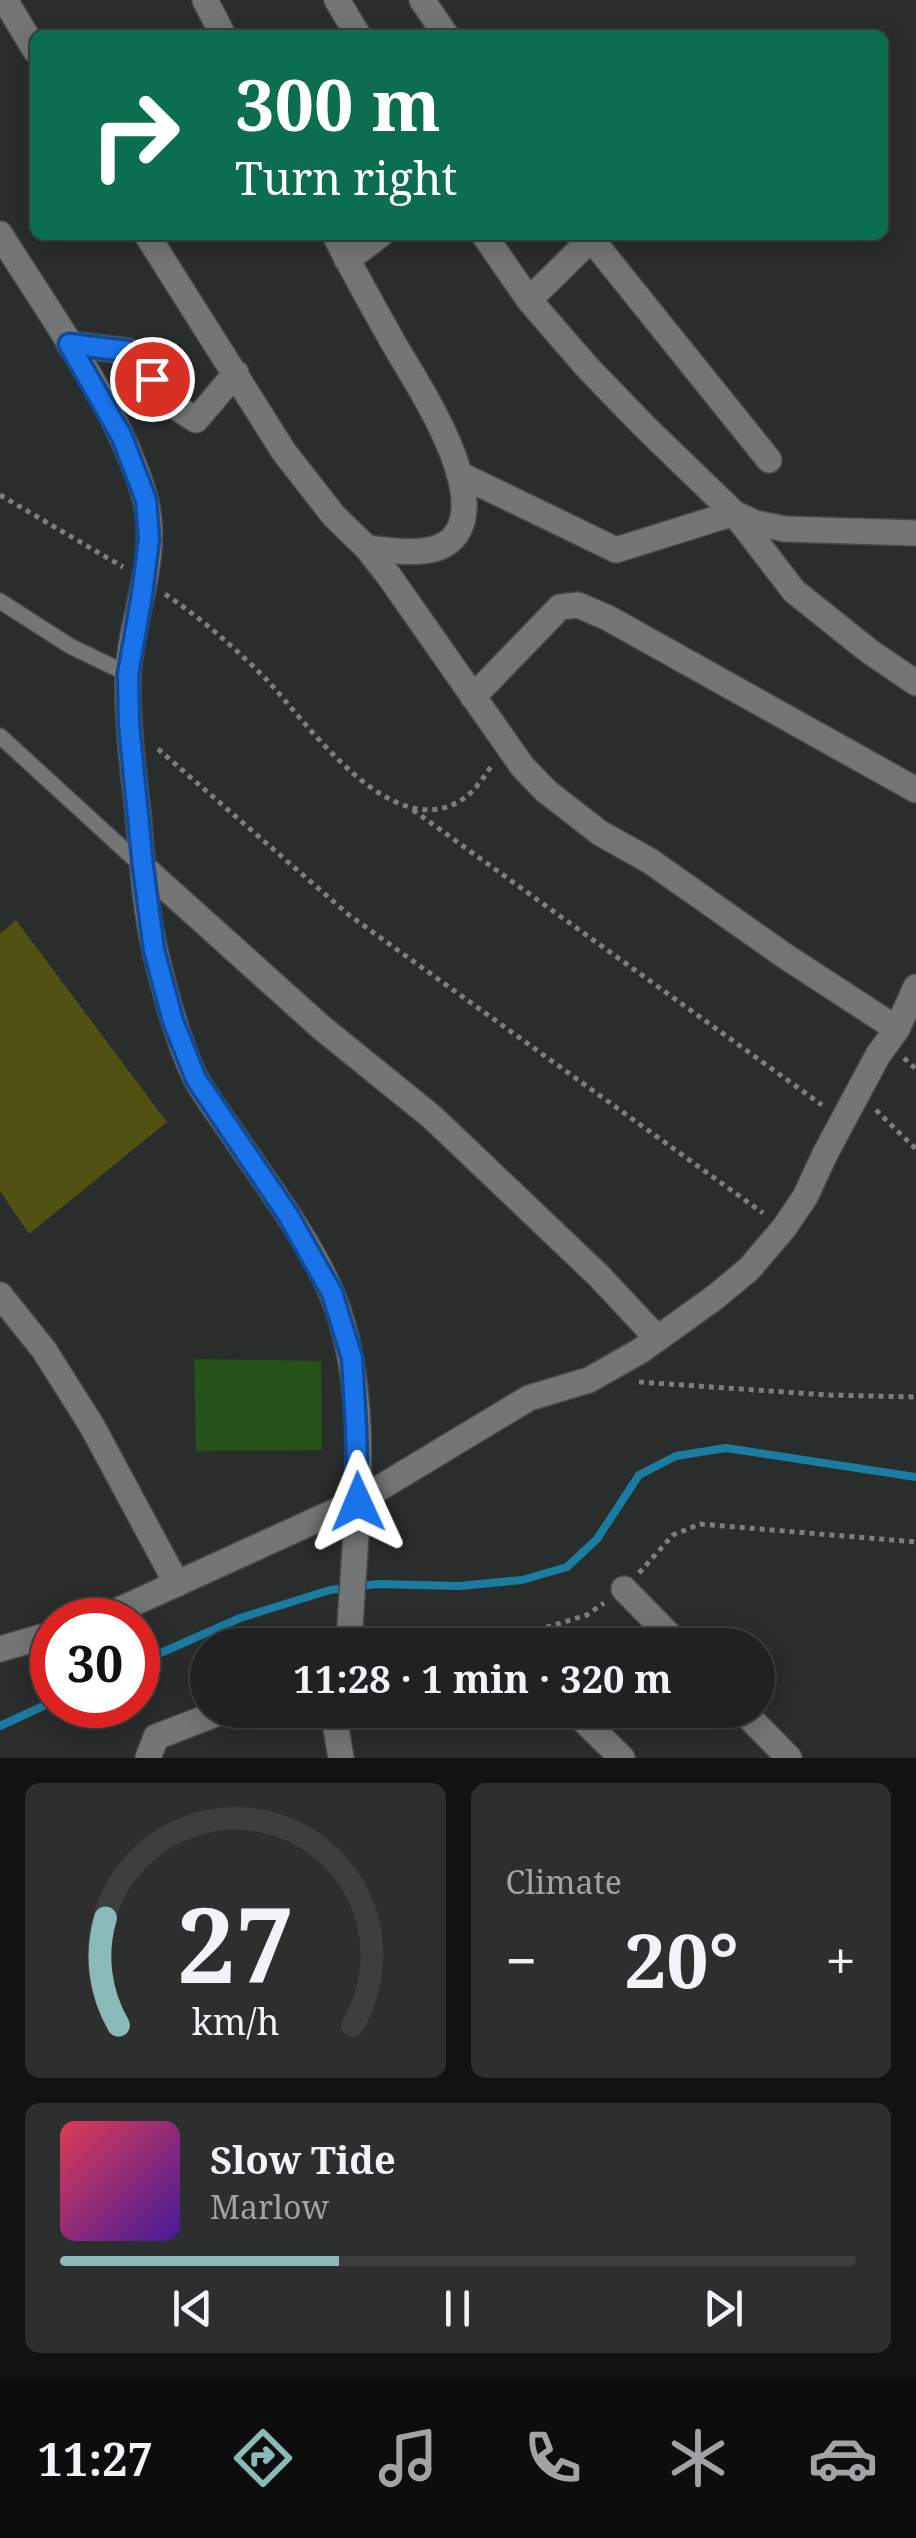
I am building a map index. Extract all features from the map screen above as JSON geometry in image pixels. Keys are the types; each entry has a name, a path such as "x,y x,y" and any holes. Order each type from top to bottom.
{"street":[{"path":"30,42 9,7 36,0"},
{"path":"205,0 220,30"},
{"path":"337,0 355,30"},
{"path":"422,0 443,30"},
{"path":"0,234 122,437 146,500 149,539 128,674 129,724 154,950 173,1021 196,1079 288,1215 332,1293 352,1358 358,1502 350,1628"},
{"path":"150,240 284,452 412,607 522,766 546,791 600,833 663,870 897,1029"},
{"path":"337,240 446,437 460,474 464,514 450,540 433,549 367,548"},
{"path":"347,260 373,240"},
{"path":"487,240 529,300 598,379 734,512 794,591 916,683"},
{"path":"529,300 587,240"},
{"path":"592,240 769,460"},
{"path":"69,344 127,351 176,408 196,420 236,373"},
{"path":"460,474 616,550 734,512 785,529 916,533"},
{"path":"474,697 560,607 578,605 608,618 916,790"},
{"path":"143,867 322,1028 432,1117 599,1276 657,1338"},
{"path":"145,1598 358,1502 530,1398 589,1380 657,1338 750,1269 805,1197 916,987"},
{"path":"0,1295 44,1350 84,1413 176,1584"},
{"path":"624,1589 662,1628"},
{"path":"0,1649 30,1640"},
{"path":"148,1758 156,1737 190,1724"},
{"path":"337,1728 341,1758"},
{"path":"591,1728 622,1758"},
{"path":"760,1728 789,1758"}],"lane":[{"path":"0,601 70,646 128,674"},
{"path":"0,736 143,867"}],"path":[{"path":"0,495 144,580 227,640 358,779 386,800 411,808 436,810 451,806 467,797 506,744"},
{"path":"129,724 349,915 784,1228"},
{"path":"411,808 844,1121"},
{"path":"859,1094 916,1149"},
{"path":"589,1380 828,1395 916,1396"},
{"path":"545,1628 587,1615 624,1589 674,1535 700,1524 916,1542"}],"shaded area":[{"path":"16,920 167,1122 29,1234 0,1191 0,934"}],"building":[{"path":"194,1359 321,1361 322,1450 196,1451"}],"waterway":[{"path":"160,1653 240,1618 330,1590 377,1584 459,1586 522,1580 567,1567 597,1539 639,1475 676,1456 726,1448 916,1477"},
{"path":"0,1726 30,1712"}],"route":[{"path":"152,379 127,351 69,344 122,437 146,500 149,539 128,674 129,724 154,950 173,1021 196,1079 288,1215 332,1293 352,1358 358,1502"}]}
